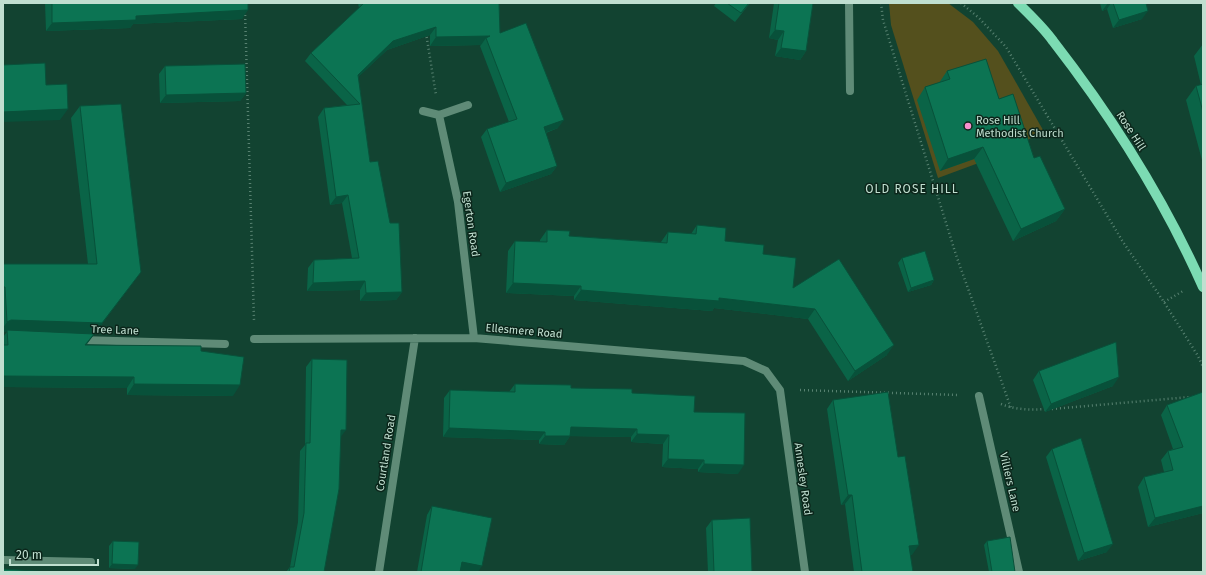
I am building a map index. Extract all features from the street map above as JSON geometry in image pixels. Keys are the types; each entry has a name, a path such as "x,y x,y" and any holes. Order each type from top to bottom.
{"main road":[{"name":"Rose Hill","path":"1018,3 1052,40 1110,120 1155,190 1203,287"}],"street":[{"path":"849,3 850,91"},
{"path":"423,111 439,115 468,105"},
{"name":"Egerton Road","path":"439,115 458,202 474,338"},
{"name":"Courtland Road","path":"378,572 415,338"},
{"name":"Ellesmere Road","path":"254,339 474,338 744,361 766,371 780,390"},
{"name":"Tree Lane","path":"74,340 225,344"},
{"name":"Annesley Road","path":"780,390 805,572"},
{"name":"Villiers Lane","path":"979,396 1019,572"},
{"path":"3,560 91,562"}],"path":[{"path":"245,3 250,116 254,339"},
{"path":"881,3 883,20 932,182 956,255 1011,408"},
{"path":"961,3 979,18 1006,47 1123,242 1164,302 1198,356 1203,367"},
{"path":"425,25 439,115"},
{"path":"1164,302 1186,290"},
{"path":"780,390 979,396 1011,408 1032,410 1192,397"}],"shaded area":[{"path":"889,3 948,3 973,22 998,51 1043,130 1011,151 938,178 891,25"}],"building":[{"path":"52,3 248,3 248,10 136,16 136,20 52,23"},
{"path":"364,3 499,3 500,33 526,23 564,120 544,127 557,166 506,183 487,129 517,119 486,38 490,36 436,37 436,27 393,41 358,75 370,162 378,161 390,223 399,223 402,292 366,293 365,281 313,283 314,260 359,258 348,195 336,197 324,108 360,104 311,53"},
{"path":"727,3 749,3 741,13"},
{"path":"779,3 813,3 806,51 781,48 784,31 775,30"},
{"path":"1113,3 1146,3 1148,11 1119,20"},
{"path":"986,59 999,99 1013,94 1034,158 1040,156 1065,209 1021,229 983,147 948,159 925,87 950,79 947,71"},
{"path":"45,63 46,85 67,84 68,109 3,112 3,65"},
{"path":"245,64 246,93 166,95 165,66"},
{"path":"1203,84 1203,112 1196,86"},
{"path":"121,104 141,272 102,323 11,320 7,322 5,287 3,287 3,264 97,264 80,106"},
{"path":"697,225 726,228 725,241 764,245 763,254 796,258 793,288 839,259 894,345 855,371 815,309 719,298 719,301 581,290 581,286 513,283 515,241 547,242 547,230 570,231 569,236 667,243 668,232 696,234"},
{"path":"925,251 934,280 911,288 902,258"},
{"path":"7,330 94,334 85,345 201,346 201,351 244,357 240,385 134,384 134,377 3,376 3,345 8,345"},
{"path":"1116,342 1119,377 1051,404 1039,371"},
{"path":"312,359 347,360 346,430 341,430 339,489 324,572 289,572 290,567 294,567 304,513 306,443 310,443"},
{"path":"515,384 571,385 571,388 632,389 632,393 695,396 694,412 745,413 744,465 704,464 704,460 668,459 669,435 637,434 637,429 571,427 570,436 545,436 545,432 449,428 450,390 515,392"},
{"path":"888,392 898,457 905,456 919,545 909,546 913,572 862,572 852,495 848,495 833,400"},
{"path":"1203,392 1203,506 1155,518 1144,477 1173,470 1168,451 1183,447 1167,405"},
{"path":"1081,438 1113,544 1084,553 1052,449"},
{"path":"432,506 492,518 482,566 462,562 460,572 421,572"},
{"path":"750,518 752,572 714,572 712,520"},
{"path":"1010,537 1015,572 992,572 987,541"},
{"path":"113,541 139,542 138,565 112,564"},
{"path":"3,569 51,572 3,572"}],"place":[{"name":"Rose Hill Methodist Church","path":"968,126"}],"district":[{"name":"OLD ROSE HILL","path":"912,189"}]}
